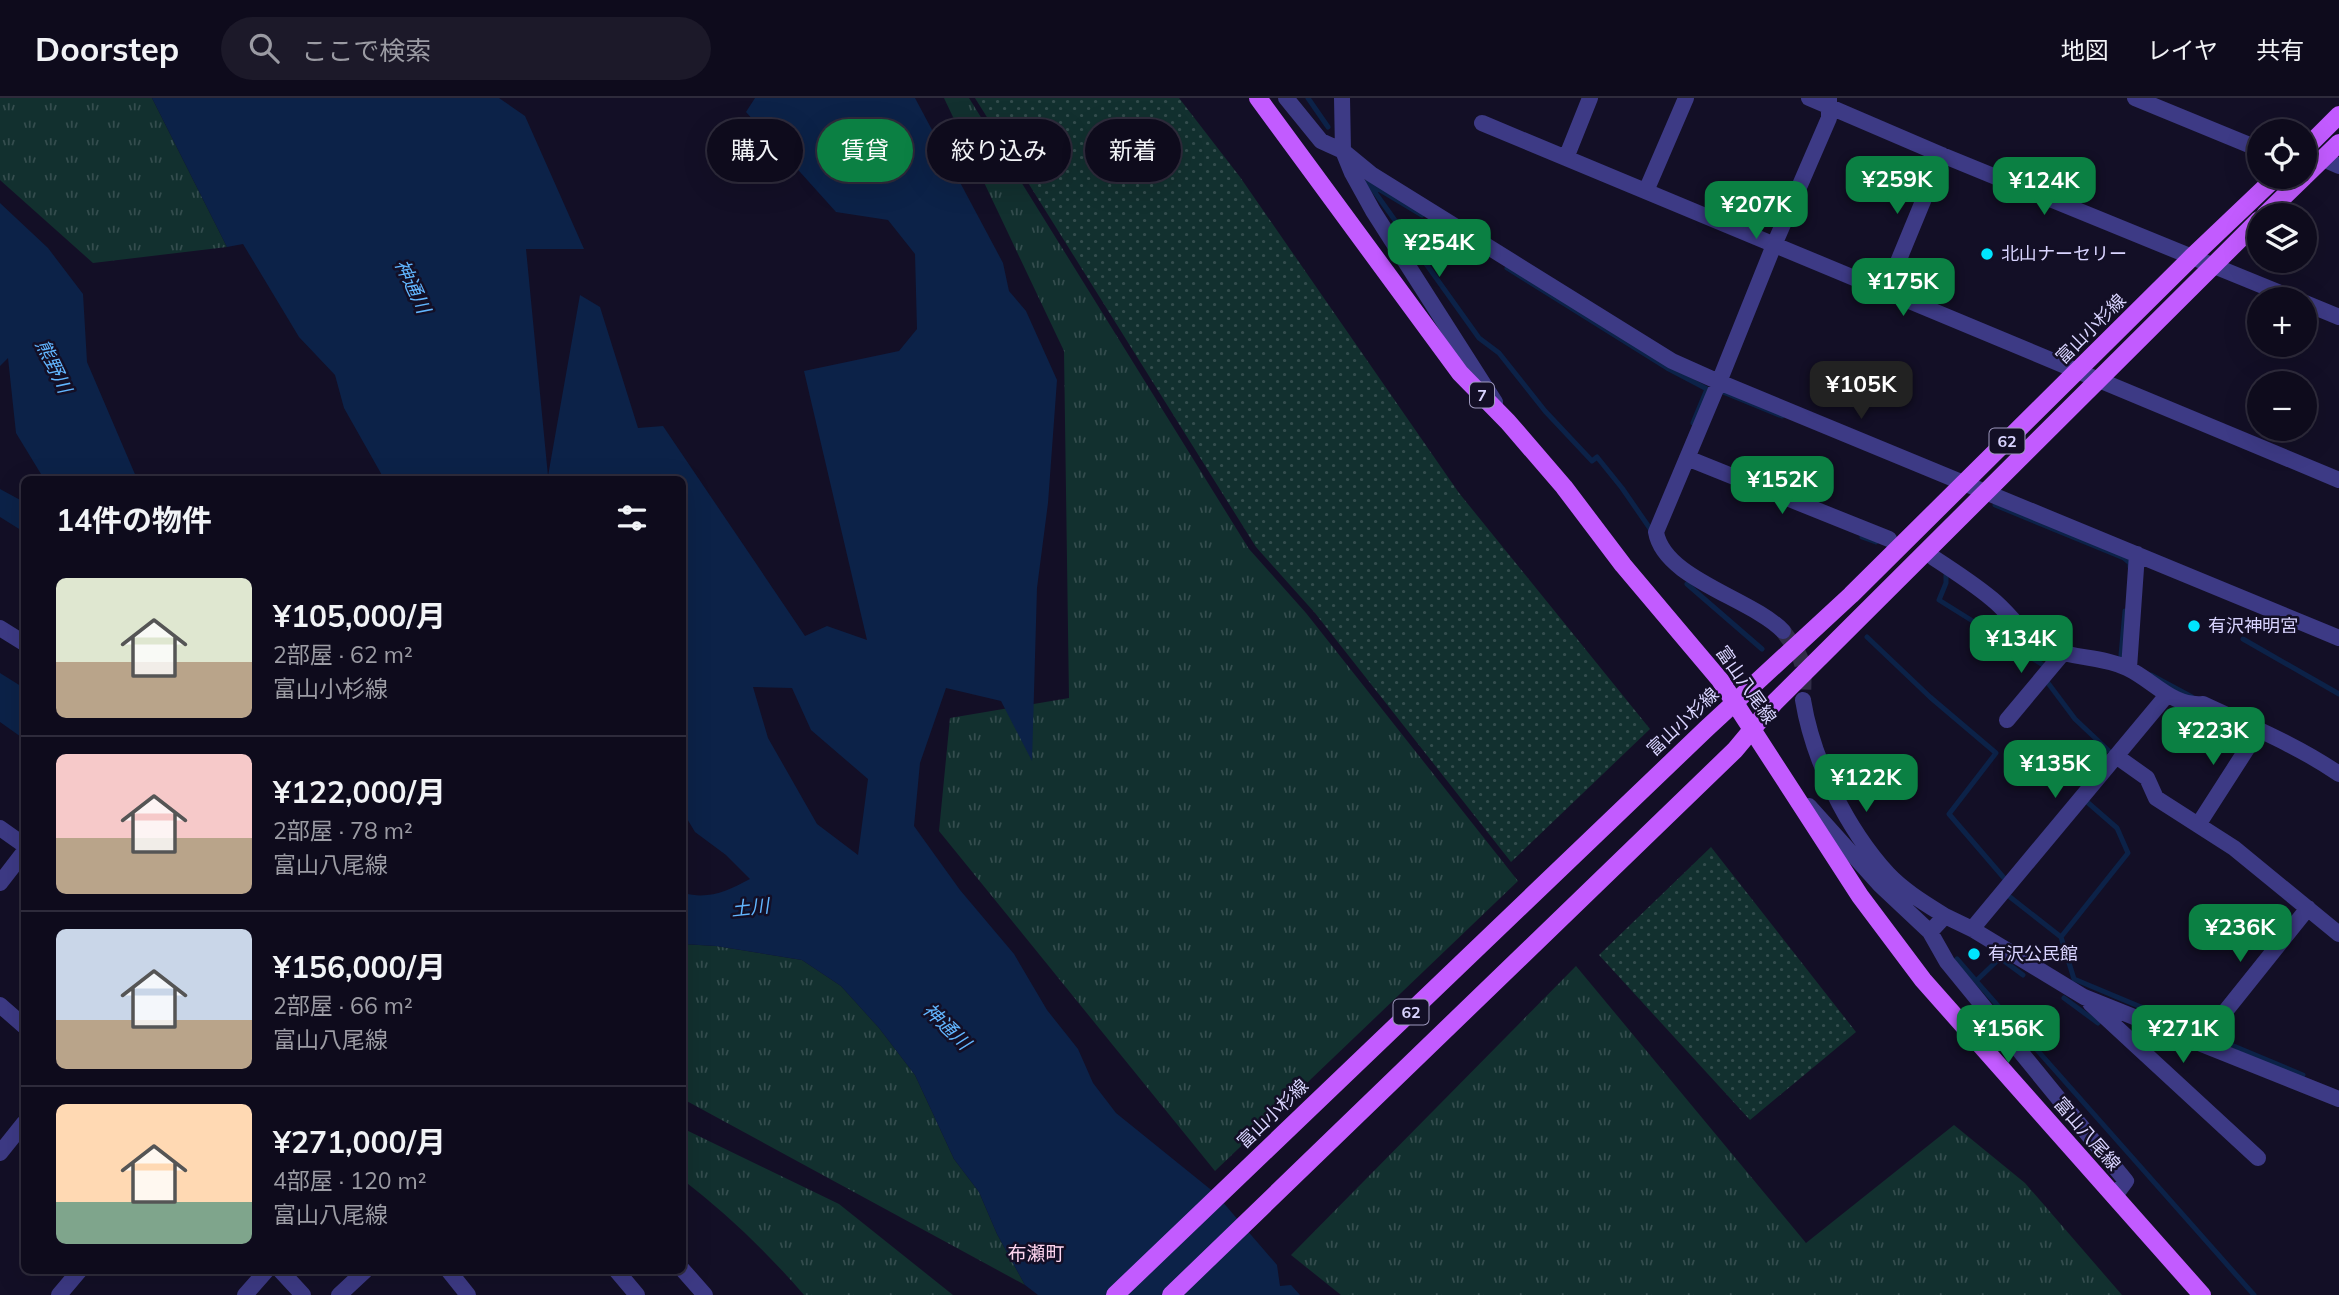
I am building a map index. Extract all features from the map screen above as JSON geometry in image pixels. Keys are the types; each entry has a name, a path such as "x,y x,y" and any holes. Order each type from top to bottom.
{"main road":[{"name":"富山八尾線","path":"1258,98 1460,373 1508,422 1564,487 1623,565 1720,680 1860,896 1923,980 2202,1295"},
{"path":"2317,137 2339,115"},
{"path":"2331,162 2339,143"},
{"name":"富山小杉線","path":"1115,1295 1706,729 1851,595 2263,189"},
{"path":"2278,203 2292,189"},
{"name":"62","path":"1171,1295 1735,750 1775,702 2247,231"}],"street":[{"path":"1286,98 1321,141 1343,151 1371,174 1672,361 2339,638"},
{"path":"1342,98 1343,151 1373,211 1508,422"},
{"path":"1566,158 1591,98"},
{"path":"1646,191 1686,98"},
{"path":"1809,98 1828,102 1942,155 2266,287"},
{"path":"2135,98 2247,144"},
{"path":"1783,631 1772,620 1749,606 1686,574 1658,544 1656,532 1829,118 1828,102"},
{"path":"1482,123 2339,480"},
{"path":"1886,291 1942,155"},
{"path":"2317,308 2339,317"},
{"path":"1687,458 1889,539"},
{"path":"2129,668 2137,554"},
{"path":"1934,558 1994,600 2022,632 2042,645 2063,653 2101,659 2129,668 2167,695 2192,705 2203,704 2311,755 2339,774"},
{"path":"0,628 21,641"},
{"path":"2007,720 2063,653"},
{"path":"1972,929 2167,695"},
{"path":"1803,700 1809,729 1850,823 1890,876 1945,916 1972,929 2084,997 2339,1099"},
{"path":"2198,825 2259,730"},
{"path":"2116,756 2147,778 2156,798 2234,848 2339,933"},
{"path":"1782,777 1880,885 1930,932 1947,962 2126,1181 2114,1197"},
{"path":"0,828 21,843"},
{"path":"0,883 21,856"},
{"path":"2200,1043 2308,908"},
{"path":"1930,932 1945,916"},
{"path":"2084,997 2258,1158"},
{"path":"0,1005 21,1023"},
{"path":"0,1153 21,1127"},
{"path":"59,1295 77,1274"},
{"path":"246,1295 264,1274"},
{"path":"284,1274 303,1295"},
{"path":"339,1295 362,1274"},
{"path":"451,1274 468,1295"},
{"path":"619,1274 637,1295"},
{"path":"686,1274 705,1295"}],"green space":[{"path":"0,98 152,98 227,247 93,263 0,180"},
{"path":"944,98 969,98 982,119 954,119"},
{"path":"975,98 1179,98 1240,177 1459,493 1650,729 1511,862 1315,613 1256,547 1028,182 1071,182 1071,119 988,119"},
{"path":"984,182 1021,182 1249,549 1306,613 1518,881 1215,1171 939,831 950,718 1069,698 1064,351"},
{"path":"1711,847 1856,1032 1750,1120 1599,955"},
{"path":"686,944 716,946 802,960 841,986 879,1028 915,1075 954,1159 979,1192 997,1234 1025,1285 686,1101"},
{"path":"1576,966 1806,1243 1954,1125 2025,1183 2122,1295 1341,1295 1291,1255"},
{"path":"686,1130 839,1204 953,1295 804,1295 746,1234 686,1182"}],"water":[{"name":"神通川","path":"152,98 499,98 525,116 584,249 526,249 548,476 382,476 344,408 335,375 299,337 243,244 227,247"},
{"path":"755,98 915,98 927,120 927,182 960,182 1003,263 1009,291 1026,311 1057,380 1048,503 1037,588 1032,761 1001,701 946,688 920,763 914,826 960,890 1014,954 1047,1010 1078,1049 1093,1083 1116,1113 1215,1193 1277,1265 1280,1286 1291,1285 1300,1295 1038,1295 1025,1285 997,1234 979,1192 954,1159 915,1075 879,1028 841,986 802,960 716,946 686,944 686,894 710,895 726,891 750,879 726,855 695,832 686,817 686,476 548,476 580,295 600,307 638,428 663,426 805,636 827,626 867,640 804,371 899,351 917,329 915,254 888,220 836,212 803,175 803,119 752,119 746,112","holes":["753,687 792,688 811,730 868,779 858,855 817,824 768,738"]},
{"name":"熊野川","path":"0,203 48,248 83,294 87,362 136,476 42,476 16,433 8,358 0,366"},
{"path":"0,489 21,500 21,530 0,517"},
{"path":"0,673 21,686 21,737 0,722"}],"waterway":[{"path":"1308,98 1328,127"},
{"path":"1367,182 1422,215"},
{"path":"1369,184 1479,338 1499,353 1545,411 1592,461 1597,457 1651,530"},
{"path":"1507,268 1667,368 1707,389 1693,423"},
{"path":"1723,392 1782,416"},
{"path":"1995,505 2124,558 2130,563 2130,567"},
{"path":"1862,537 1876,542"},
{"path":"1946,575 1946,583 1939,600 2043,665"},
{"path":"1687,584 1762,649"},
{"path":"2121,655 2125,611"},
{"path":"1867,637 1930,697 1996,753 1949,814 2004,878"},
{"path":"2243,639 2339,694"},
{"path":"2151,675 2192,697"},
{"path":"2048,683 2075,719 2110,752"},
{"path":"2061,937 2128,853 2117,828 2086,801"},
{"path":"2010,897 2061,937 2074,979 2203,1033"},
{"path":"1957,959 1976,981 2000,958 2023,975"},
{"path":"1976,981 2254,1295"},
{"path":"2064,998 2098,1023"},
{"path":"2212,1037 2303,1075"}],"tunnel":[{"path":"1783,631 1802,663 1803,700"}],"place":[{"name":"北山ナーセリー","path":"1987,254"},
{"name":"有沢神明宮","path":"2194,626"},
{"name":"有沢公民館","path":"1974,954"}],"district":[{"name":"布瀬町","path":"1036,1253"}],"water label":[{"name":"土川","path":"750,907"}]}
